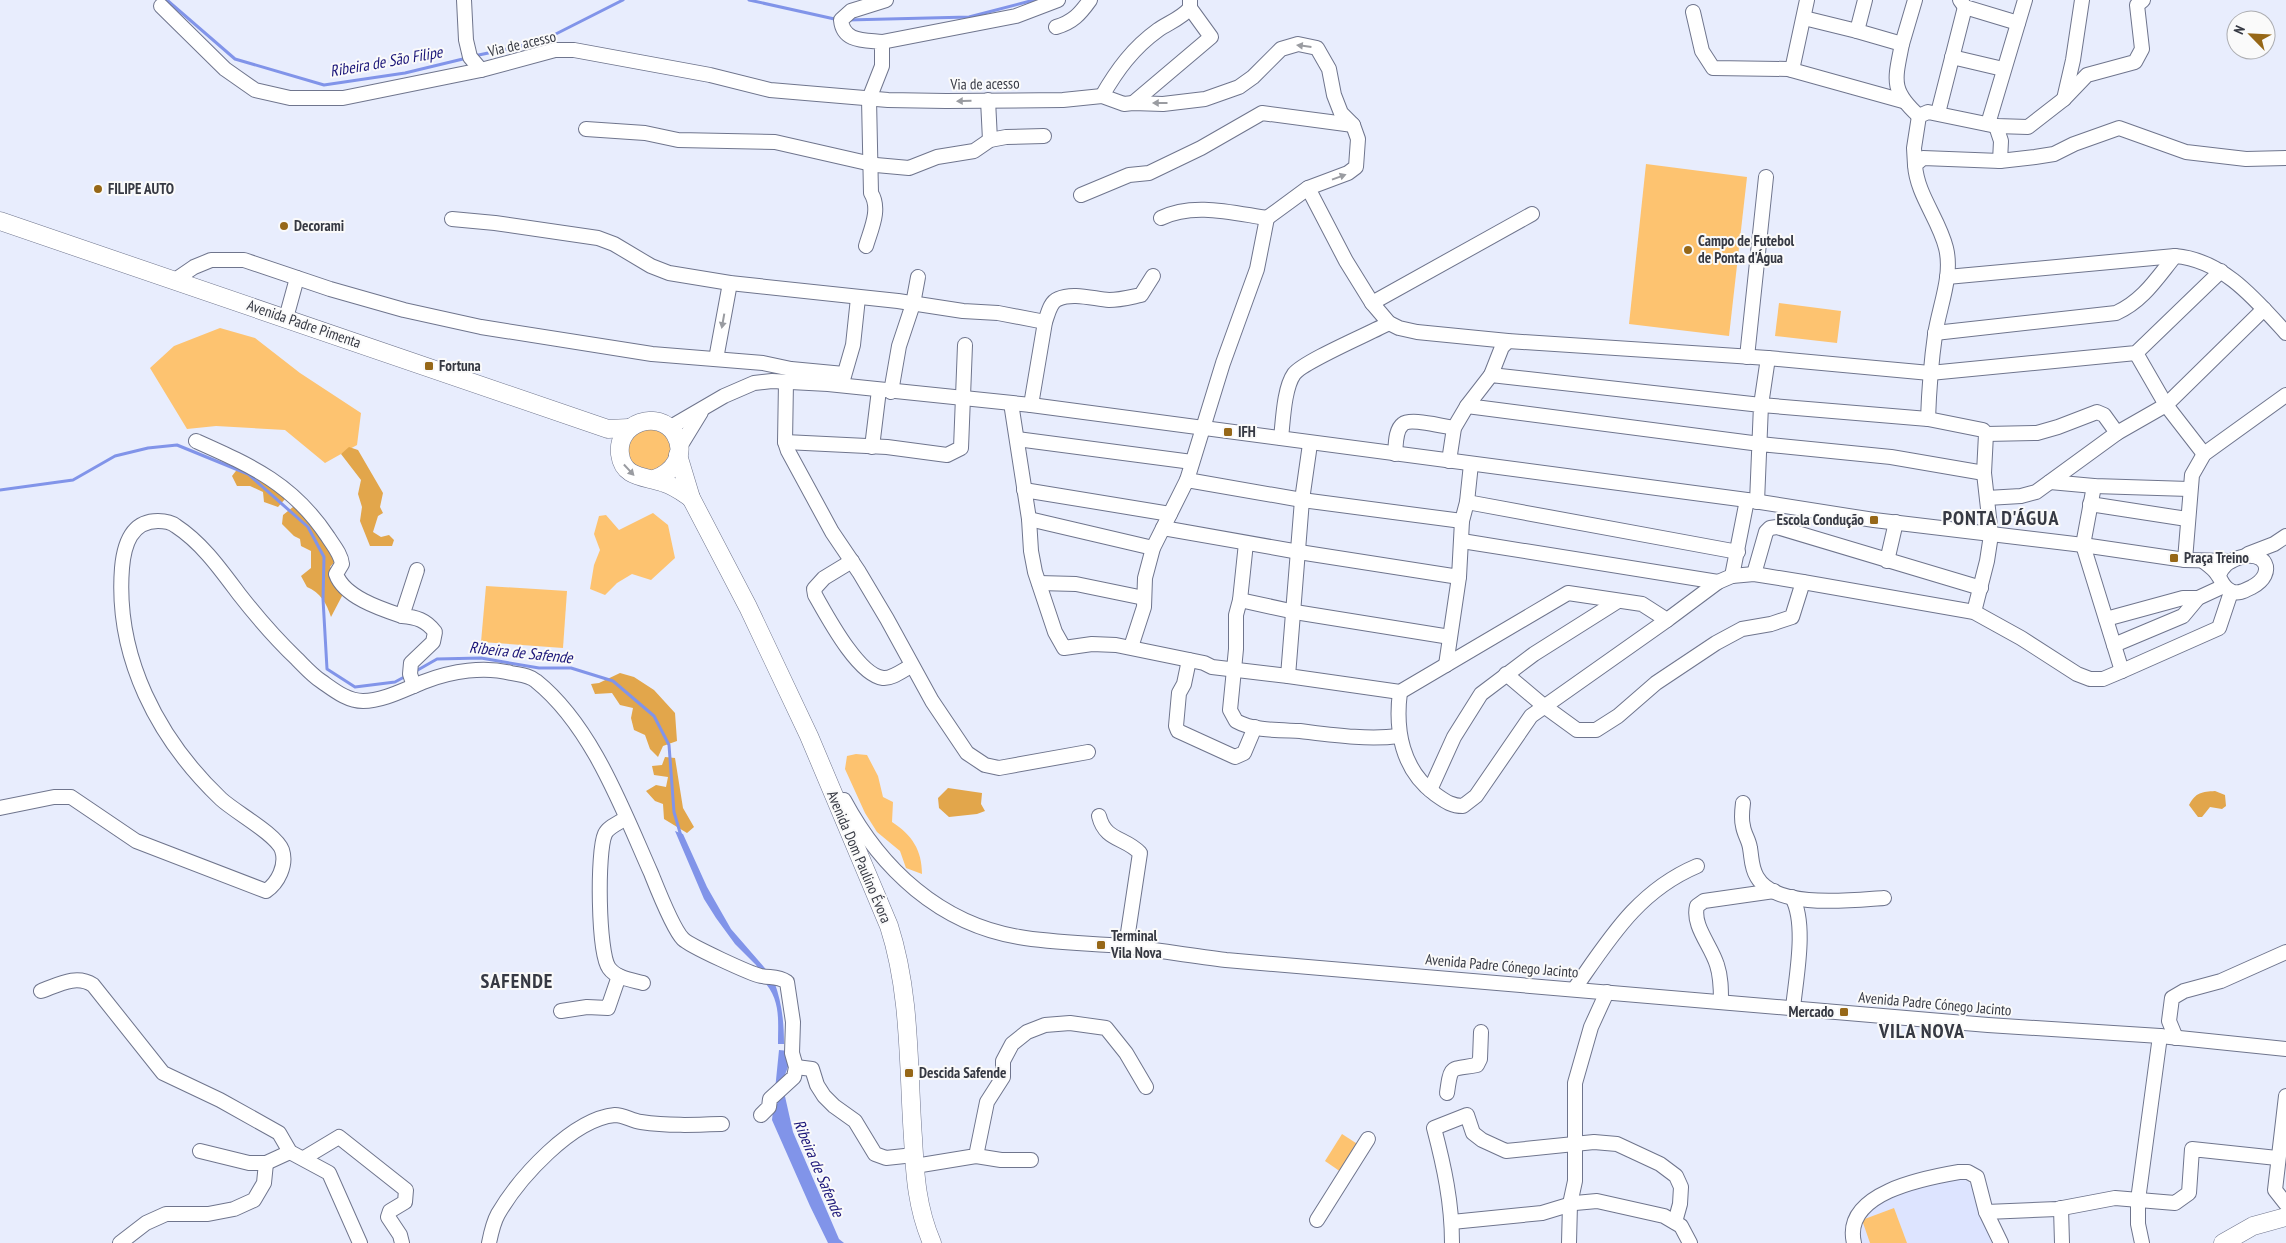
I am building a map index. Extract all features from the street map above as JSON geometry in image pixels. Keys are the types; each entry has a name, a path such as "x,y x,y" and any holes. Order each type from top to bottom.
{"main road":[{"name":"Avenida Padre Pimenta","path":"0,221 608,429"},
{"path":"608,429 629,428 645,420 662,423 669,428 675,435 678,452 671,470 654,479"},
{"path":"629,428 620,444 620,454 628,471 636,476 666,483 691,498"},
{"path":"608,429 620,444"},
{"name":"Avenida Dom Paulino Évora","path":"678,452 691,498 748,608 809,736 889,926 898,954 907,1039 917,1195 932,1243"},
{"path":"2224,1243 2253,1226 2284,1213"}],"street":[{"name":"Via de acesso","path":"464,0 466,40 470,57 481,70 555,50 574,50 710,76 770,90 869,98 1063,100 1102,96 1124,104 1163,104 1206,99 1239,87 1253,77 1281,49 1298,44 1317,48 1329,69 1334,95 1341,113 1353,125 1358,139 1356,167 1348,174 1308,188 1267,218"},
{"path":"886,0 851,11 841,20 842,29 851,39 882,42 1016,16 1058,0"},
{"path":"1056,26 1070,23 1080,14 1090,0"},
{"path":"1792,70 1807,0"},
{"path":"1857,31 1865,0"},
{"path":"1903,101 1896,78 1902,44 1915,0"},
{"path":"2000,161 2001,141 1992,125 2003,69 2025,0"},
{"path":"2064,100 2073,60 2082,0"},
{"path":"1919,116 1928,112 1938,113 1992,125 2028,127 2064,100 2088,75 2135,62 2142,49 2137,5 2143,0"},
{"path":"1102,96 1112,78 1131,53 1157,31 1186,14 1190,4"},
{"path":"1134,103 1211,37 1190,4"},
{"path":"1938,113 1952,57 1962,4 2018,23"},
{"path":"161,6 225,69 255,90 290,98 343,98 481,70"},
{"path":"1693,12 1702,51 1713,68 1747,67 1792,70 1903,101 1919,116"},
{"path":"1804,18 1902,44"},
{"path":"866,246 875,214 876,202 871,193 869,98 882,66 882,42"},
{"path":"1952,57 2003,69"},
{"path":"988,100 990,140"},
{"path":"1081,195 1129,175 1149,173 1201,148 1262,113 1353,125"},
{"path":"1919,116 1914,148 1916,179 1946,248 1947,277 1935,332 1930,373 1928,419"},
{"path":"1915,165 1923,158 2000,161 2054,154 2074,144 2119,128 2186,152 2246,159 2286,158"},
{"path":"586,129 645,133 678,140 775,142 870,164 909,168 937,157 974,151 990,140 1006,137 1044,136"},
{"path":"1747,357 1766,177"},
{"path":"1308,188 1346,261 1372,303 1390,323 1399,328 1417,332 1508,341 1768,358 1930,373 2136,352 2220,271"},
{"path":"1131,646 1144,607 1146,578 1152,548 1187,480 1201,429 1257,269 1267,218 1199,210 1175,211 1161,218"},
{"path":"1372,303 1532,214"},
{"path":"452,220 496,223 598,238 614,244 650,266 669,273 730,283 1022,316 1045,322"},
{"path":"1947,277 2175,256 2193,257 2220,271 2251,295 2286,333"},
{"path":"1935,332 2116,313 2130,307 2143,296 2175,256"},
{"path":"175,280 194,267 211,260 244,260 404,310 482,326 652,354 772,364 885,391 1031,405 1201,429 1281,438 1310,444 1752,501 2185,560 2229,561 2274,544 2286,536"},
{"path":"1031,405 1045,322 1049,308 1056,299 1066,296 1082,296 1112,300 1141,295 1153,276"},
{"path":"872,447 885,391 913,304 918,277"},
{"path":"286,318 297,278"},
{"path":"716,359 730,283"},
{"path":"843,380 853,345 858,298"},
{"path":"1987,498 2021,496 2036,492 2117,433 2166,405 2264,309"},
{"path":"1281,438 1289,387 1294,374 1307,365 1390,323"},
{"path":"1449,461 1454,428 1467,406 1491,375 1502,347 1508,341"},
{"path":"785,442 872,447 947,455 954,452 961,448 965,345"},
{"path":"2136,352 2166,405 2204,454"},
{"path":"1732,576 1752,501 1760,444 1761,405 1768,358"},
{"path":"1491,375 1761,405 1928,419 1983,430 1986,434 1984,473 1991,535 1981,588 1974,612"},
{"path":"669,428 724,396 754,383 843,380"},
{"path":"786,382 785,442 792,458 832,532 887,619 911,666 967,753 985,765 1000,768 1088,752"},
{"path":"2185,560 2189,489 2192,476 2204,454 2286,395"},
{"path":"1011,403 1029,519 1030,552 1055,632 1064,648 1092,644 1131,646 1204,663 1212,667 1400,692 1568,593 1642,604 1667,620"},
{"path":"1467,406 1760,444 1891,457 1984,473"},
{"path":"678,452 701,411"},
{"path":"1986,434 2037,433 2097,412 2104,415 2117,433"},
{"path":"1395,454 1398,433 1402,424 1409,421 1454,428"},
{"path":"1017,439 1192,462"},
{"path":"196,441 238,459 272,478 294,496 316,519 340,555 342,564 336,574 338,580 354,595 380,609 402,616 415,617 429,624 435,632 433,642 411,663 410,674 414,686"},
{"path":"1288,676 1295,612 1302,500 1310,444"},
{"path":"1446,665 1459,577 1462,521 1467,502 1471,464"},
{"path":"1187,480 1302,500 1462,521"},
{"path":"2050,482 2094,486 2189,489"},
{"path":"2094,486 2083,545 2122,671"},
{"path":"1024,490 1170,514"},
{"path":"1467,502 1738,552"},
{"path":"2090,504 2187,520"},
{"path":"1029,519 1152,548"},
{"path":"0,808 54,797 71,797 136,840 266,891 276,884 283,859 281,848 272,837 222,800 186,762 156,720 133,667 124,627 121,581 124,552 132,532 145,522 160,521 174,523 204,550 283,646 316,678 349,699 365,702 414,686 429,679 469,671 496,669 532,678 561,703 587,739 626,818 667,911 683,939 748,972 778,978 787,982 793,1022 792,1053 795,1072"},
{"path":"1887,561 1896,522"},
{"path":"1754,574 1766,532 1770,528 1777,527 1981,588"},
{"path":"1163,528 1459,577"},
{"path":"1462,541 1718,582"},
{"path":"1246,543 1240,600 1236,615 1236,649 1232,669 1230,710 1236,721 1255,727 1348,736 1384,738 1400,736"},
{"path":"2203,561 2225,584 2241,592 2260,582 2265,576 2266,566 2274,544"},
{"path":"2248,554 2255,555 2264,560 2266,566"},
{"path":"852,561 818,583 814,589 815,595 854,657 876,676 890,678 911,666"},
{"path":"1400,692 1397,713 1400,736 1405,754 1420,782 1452,806 1463,806 1469,803 1531,716 1718,582 1732,576 1754,574 1974,612 2077,674 2090,679 2103,679 2219,628 2225,584 2222,567 2229,561"},
{"path":"402,616 417,570"},
{"path":"1506,674 1544,706 1577,730 1596,730 1618,716 1656,683 1716,643 1742,629 1770,624 1792,617 1803,582"},
{"path":"1039,583 1076,584 1144,598"},
{"path":"2114,645 2183,616 2198,598 2225,584"},
{"path":"2106,619 2183,598 2198,598"},
{"path":"1240,600 1295,612 1450,637"},
{"path":"1430,790 1454,737 1481,694 1506,674 1618,601"},
{"path":"1188,660 1184,684 1179,693 1176,726 1178,731 1234,757 1244,753 1255,727"},
{"name":"Avenida Padre Cónego Jacinto","path":"809,736 857,825 902,879 932,904 988,930 1019,937 1126,946 1226,960 1575,988 1988,1025 2160,1036 2286,1049"},
{"path":"1743,804 1743,827 1750,848 1752,868 1761,883 1774,891 1792,897 1824,902 1884,898"},
{"path":"1099,816 1102,826 1107,832 1140,853 1126,946"},
{"path":"626,818 608,829 602,843 600,913 603,952 607,966 619,976 643,984"},
{"path":"1575,988 1617,928 1640,902 1656,888 1678,874 1696,866"},
{"path":"1721,1001 1721,982 1717,965 1708,940 1696,921 1697,906 1704,901 1774,891"},
{"path":"1792,897 1796,905 1799,932 1793,1008"},
{"path":"2176,1038 2169,1020 2172,998 2184,991 2221,981 2286,952"},
{"path":"561,1011 587,1007 608,1008 619,976"},
{"path":"40,991 75,979 86,980 93,985 163,1072 220,1100 279,1134 290,1152 329,1173 360,1243"},
{"path":"1569,1243 1570,1204 1575,1180 1575,1083 1591,1027 1607,992"},
{"path":"976,1156 986,1102 1002,1077 1003,1061 1012,1044 1027,1032 1045,1025 1070,1023 1106,1028 1126,1053 1146,1087"},
{"path":"1448,1093 1450,1072 1454,1068 1476,1065 1480,1059 1481,1032"},
{"path":"2142,1243 2138,1224 2138,1200 2160,1036"},
{"path":"761,1115 769,1107 770,1099 795,1072 812,1069 817,1085 824,1096 838,1110 855,1121 875,1154 886,1158 914,1161 976,1156 1001,1160 1031,1160"},
{"path":"2284,1213 2274,1190 2277,1158 2283,1139 2286,1096"},
{"path":"489,1243 498,1214 527,1174 559,1142 590,1121 617,1115 638,1122 676,1126 722,1124"},
{"path":"1452,1243 1452,1222 1446,1174 1434,1128 1467,1115 1473,1134 1506,1151 1594,1142 1616,1144 1660,1164 1676,1176 1681,1187 1680,1204 1675,1222"},
{"path":"304,1158 339,1137 406,1190 405,1202 390,1211 388,1217 402,1243"},
{"path":"1317,1220 1368,1140"},
{"path":"1986,1212 2061,1208 2115,1198 2175,1203 2189,1193 2192,1149 2277,1158"},
{"path":"200,1151 248,1163 266,1163 290,1152"},
{"path":"120,1243 146,1223 166,1214 208,1214 234,1209 254,1200 264,1183 266,1163"},
{"path":"1854,1243 1851,1230 1856,1219 1872,1200 1894,1188 1937,1176 1968,1172 1977,1177 1986,1212 2001,1243"},
{"path":"1452,1222 1542,1213 1570,1204 1597,1201 1664,1216 1681,1226 1690,1243"},
{"path":"2061,1208 2062,1243"}],"shaded area":[{"name":"Campo de Futebol de Ponta d'Água","path":"1646,164 1747,177 1729,336 1629,324"},
{"path":"1779,303 1841,311 1837,343 1775,336"},
{"path":"220,328 255,338 300,373 361,413 357,445 325,463 285,430 216,426 187,429 150,368 174,346"},
{"path":"654,427 668,434 673,456 653,473 633,465 629,457 628,444 635,435"},
{"path":"349,447 358,450 383,493 380,507 383,513 378,516 373,532 381,537 389,535 394,540 392,546 370,546 360,521 362,507 358,494 361,480 341,454"},
{"path":"239,467 283,487 285,499 278,507 264,502 263,492 250,486 237,486 232,476"},
{"path":"298,503 336,560 330,567 338,573 344,585 342,596 331,617 322,599 316,592 307,587 301,576 311,568 311,551 301,546 300,539 294,536 282,524 283,515"},
{"path":"653,513 668,525 675,558 651,580 632,574 617,583 605,595 590,589 594,565 600,550 594,534 599,516 606,515 619,530"},
{"path":"486,586 567,591 563,648 481,642"},
{"path":"620,673 634,677 654,690 675,713 677,741 663,746 658,757 650,749 645,735 634,730 631,718 633,708 620,705 612,693 595,694 591,684 599,683"},
{"path":"856,754 867,755 878,776 883,797 893,802 892,822 905,832 915,844 922,865 922,874 906,868 900,851 877,832 865,813 845,769 847,756"},
{"path":"665,757 675,758 683,808 694,827 687,833 664,819 663,804 655,801 646,791 656,785 666,787 668,777 654,775 652,766 662,765"},
{"path":"948,788 982,793 981,804 985,811 977,814 949,817 939,808 938,798"},
{"path":"2215,791 2225,795 2226,806 2222,809 2210,807 2202,817 2198,817 2189,805 2194,797 2206,792"},
{"path":"1342,1134 1359,1145 1341,1172 1325,1161"},
{"path":"1959,1175 1972,1185 1993,1243 1859,1243 1855,1230 1866,1212 1896,1193"},
{"path":"1894,1208 1907,1243 1870,1243 1862,1220"}],"water":[{"path":"675,831 683,834 707,887 731,929 770,974 762,975 756,965 735,944 716,918 704,899"},
{"path":"762,979 774,981 782,1012 784,1044 778,1044 777,1009 773,994"},
{"path":"779,1050 789,1051 789,1064 782,1083 793,1132 839,1239 844,1243 828,1243 772,1120"}],"waterway":[{"name":"Ribeira de São Filipe","path":"167,0 235,59 324,85 405,73 467,58"},
{"name":"Ribeira de São Filipe","path":"474,56 540,42 623,0"},
{"name":"Ribeira de São Filipe","path":"749,0 839,20"},
{"name":"Ribeira de São Filipe","path":"847,20 969,17 1034,0"},
{"name":"Ribeira de Safende","path":"0,490 73,480 115,456 148,448 177,445 248,474 308,527 324,557 323,599 327,669 355,687 395,682 406,676"},
{"name":"Ribeira de Safende","path":"416,671 437,659 481,658 539,668 571,668 613,681 654,716 669,745 674,812 681,836"}],"place":[{"name":"FILIPE AUTO","path":"98,189"},
{"name":"Decorami","path":"284,226"},
{"name":"Campo de Futebol de Ponta d'Água","path":"1688,250"},
{"name":"Fortuna","path":"429,366"},
{"name":"IFH","path":"1228,432"},
{"name":"Escola Condução","path":"1874,520"},
{"name":"Praça Treino","path":"2174,558"},
{"name":"Terminal Vila Nova","path":"1101,945"},
{"name":"Mercado","path":"1844,1012"},
{"name":"Descida Safende","path":"909,1073"}],"district":[{"name":"PONTA D'ÁGUA","path":"2001,518"},
{"name":"SAFENDE","path":"517,981"},
{"name":"VILA NOVA","path":"1922,1031"}]}
